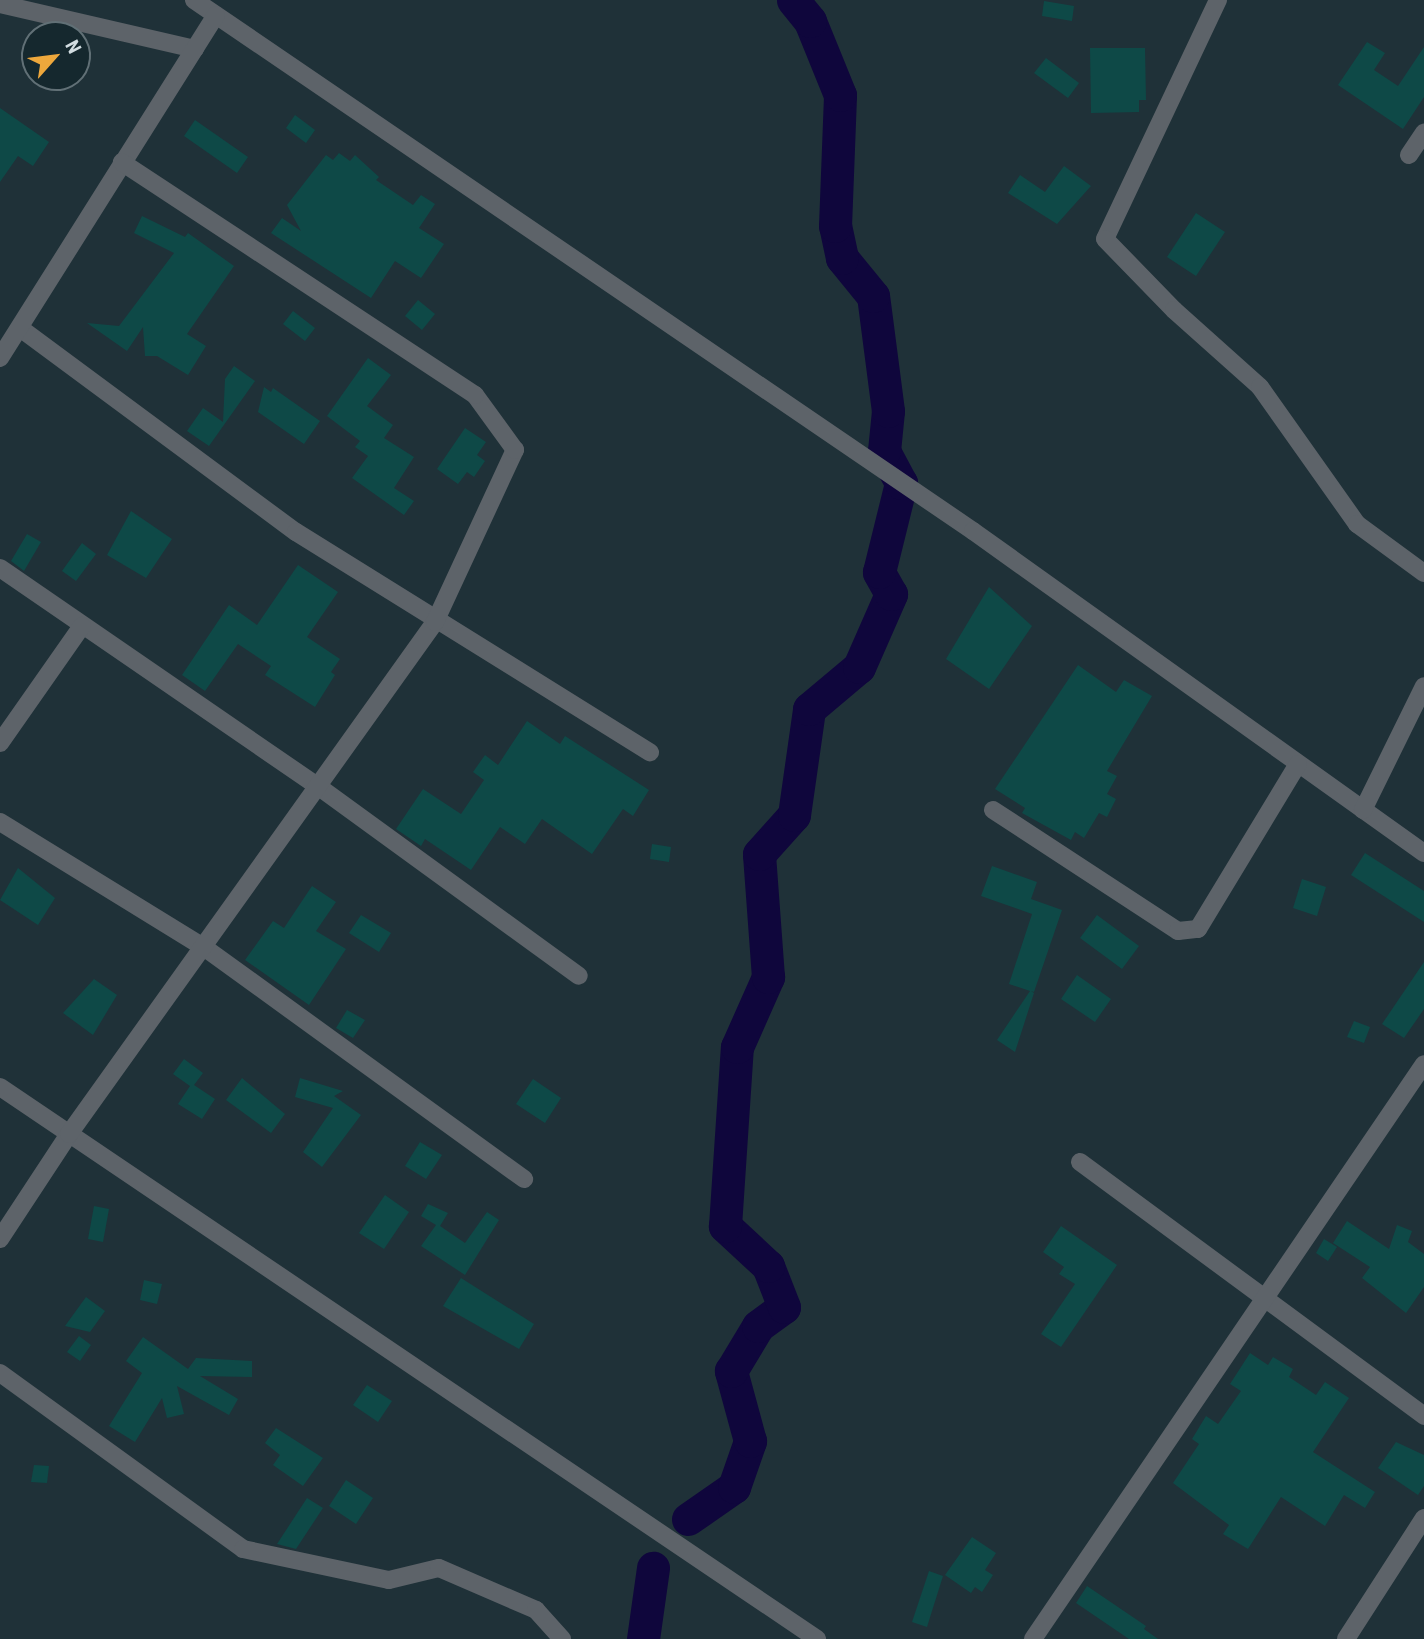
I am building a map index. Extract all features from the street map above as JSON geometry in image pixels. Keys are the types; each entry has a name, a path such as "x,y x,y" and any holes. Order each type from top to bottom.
{"street":[{"path":"194,0 972,531 1424,853"},
{"path":"1218,0 1105,239 1174,310 1260,387 1357,524 1424,573"},
{"path":"0,4 195,49"},
{"path":"0,358 216,15"},
{"path":"1409,155 1424,133"},
{"path":"0,1239 69,1134 205,948 435,622 515,450 475,395 122,162"},
{"path":"20,328 296,532 435,622 650,752"},
{"path":"0,568 319,787 579,976"},
{"path":"0,743 82,626"},
{"path":"1363,810 1424,686"},
{"path":"993,810 1178,931 1198,929 1298,764"},
{"path":"0,822 205,948 524,1180"},
{"path":"1033,1639 1424,1064"},
{"path":"0,1087 817,1639"},
{"path":"1080,1162 1262,1300 1424,1416"},
{"path":"0,1373 243,1549 389,1580 439,1568 536,1610 562,1639"},
{"path":"1346,1639 1424,1518"}],"building":[{"path":"1044,1 1074,6 1072,21 1042,16"},
{"path":"1367,42 1385,53 1374,70 1398,86 1424,47 1424,97 1403,129 1338,85"},
{"path":"1090,48 1145,48 1146,100 1139,100 1139,112 1091,113"},
{"path":"1046,58 1079,83 1068,98 1034,73"},
{"path":"0,108 49,142 33,166 18,156 0,182"},
{"path":"295,115 315,130 306,143 286,128"},
{"path":"195,120 248,157 237,173 184,136"},
{"path":"339,153 350,161 355,155 379,177 376,180 413,205 421,195 435,204 419,228 444,244 421,278 395,261 371,298 271,233 282,218 301,231 287,205 326,155 333,160"},
{"path":"1064,166 1091,186 1057,224 1008,193 1020,175 1045,192"},
{"path":"1196,213 1225,232 1196,276 1167,257"},
{"path":"142,216 185,237 188,233 234,266 187,334 206,346 188,375 157,356 145,356 143,327 127,351 87,323 119,326 174,253 134,233"},
{"path":"418,300 435,314 422,330 405,316"},
{"path":"293,311 315,328 305,341 283,324"},
{"path":"368,358 391,375 367,406 393,425 384,438 414,457 394,488 414,501 404,515 352,478 368,456 355,447 360,441 327,416"},
{"path":"234,366 255,381 209,446 187,431 203,408 223,422 225,379"},
{"path":"264,387 271,392 273,388 320,421 304,444 258,412"},
{"path":"465,428 486,442 477,455 485,461 474,477 467,472 458,484 437,469"},
{"path":"131,511 172,539 146,578 107,555"},
{"path":"27,534 41,542 24,571 11,561"},
{"path":"82,543 96,554 76,581 62,571"},
{"path":"298,565 338,592 307,637 340,659 331,672 335,675 315,707 265,675 271,666 238,644 205,691 182,675 229,605 257,625"},
{"path":"989,587 1032,626 989,689 946,659"},
{"path":"1078,665 1116,692 1124,680 1152,696 1107,771 1117,776 1107,794 1116,799 1107,817 1099,813 1084,838 1075,832 1071,840 1022,813 1025,808 995,789"},
{"path":"527,721 560,744 565,736 649,790 633,816 623,809 592,854 542,819 525,844 500,827 471,870 425,839 421,846 396,829 423,789 461,814 484,780 473,772 485,755 498,765"},
{"path":"652,844 671,847 669,862 650,859"},
{"path":"1365,853 1424,891 1424,922 1351,875"},
{"path":"992,866 1037,882 1031,899 1062,910 1034,992 1031,991 1034,993 1015,1052 997,1040 1030,991 1009,984 1032,914 981,896"},
{"path":"18,868 55,898 38,925 0,900"},
{"path":"1302,879 1326,887 1317,916 1293,908"},
{"path":"312,886 336,902 316,931 346,949 309,1005 245,960 273,921 284,928"},
{"path":"361,915 391,933 379,952 349,933"},
{"path":"1097,915 1139,946 1122,969 1080,938"},
{"path":"1424,962 1424,1009 1404,1038 1382,1024"},
{"path":"1077,975 1111,999 1095,1022 1061,999"},
{"path":"94,979 117,995 93,1035 63,1013"},
{"path":"347,1010 365,1020 353,1038 336,1028"},
{"path":"1354,1021 1370,1027 1364,1043 1347,1037"},
{"path":"184,1059 203,1073 194,1085 215,1099 202,1119 178,1104 190,1086 173,1074"},
{"path":"242,1078 285,1114 271,1133 226,1100"},
{"path":"300,1078 343,1091 334,1096 361,1115 322,1167 303,1152 333,1108 295,1097"},
{"path":"533,1079 561,1098 545,1123 516,1104"},
{"path":"420,1142 442,1155 426,1179 405,1166"},
{"path":"385,1195 409,1212 384,1249 359,1233"},
{"path":"428,1204 448,1213 440,1226 465,1243 487,1212 499,1220 465,1275 421,1246 436,1225 421,1216"},
{"path":"94,1206 109,1209 103,1242 88,1239"},
{"path":"1347,1221 1389,1249 1397,1225 1412,1231 1408,1242 1424,1254 1424,1287 1406,1313 1362,1278 1370,1267 1333,1243"},
{"path":"1061,1226 1117,1265 1061,1347 1041,1334 1075,1284 1059,1274 1064,1267 1043,1252"},
{"path":"1324,1239 1337,1247 1328,1261 1316,1253"},
{"path":"461,1278 534,1324 519,1349 443,1306"},
{"path":"144,1280 162,1284 157,1304 140,1300"},
{"path":"86,1297 105,1311 90,1332 65,1326"},
{"path":"79,1336 91,1345 80,1361 67,1352"},
{"path":"143,1337 188,1369 196,1358 252,1361 252,1377 200,1376 238,1399 229,1415 177,1386 184,1414 167,1418 162,1398 135,1442 109,1426 142,1373 126,1361"},
{"path":"1250,1353 1268,1365 1273,1357 1293,1369 1289,1377 1316,1395 1325,1382 1349,1398 1313,1452 1375,1492 1365,1508 1344,1495 1325,1526 1281,1497 1248,1549 1223,1534 1229,1525 1173,1483 1199,1444 1192,1439 1206,1416 1218,1424 1241,1391 1230,1384"},
{"path":"367,1385 392,1401 378,1422 353,1405"},
{"path":"276,1428 323,1458 303,1486 273,1465 280,1455 265,1443"},
{"path":"1396,1442 1424,1455 1424,1486 1418,1495 1378,1468"},
{"path":"34,1465 49,1466 47,1483 31,1482"},
{"path":"346,1480 373,1498 356,1524 329,1506"},
{"path":"307,1498 323,1508 296,1549 277,1544"},
{"path":"972,1537 996,1553 985,1570 993,1575 982,1592 975,1587 971,1593 945,1575"},
{"path":"929,1571 943,1576 927,1627 912,1622"},
{"path":"1087,1586 1146,1626 1144,1629 1158,1639 1129,1639 1076,1603"}],"waterway":[{"path":"688,1519 734,1487 750,1441 731,1371 758,1326 784,1307 768,1266 725,1226 737,1047 768,977 759,854 794,815 809,709 859,667 891,594 879,572 901,483 884,451 888,411 873,296 842,258 835,226 840,95 810,21 793,0"},
{"path":"643,1639 653,1568"}]}
